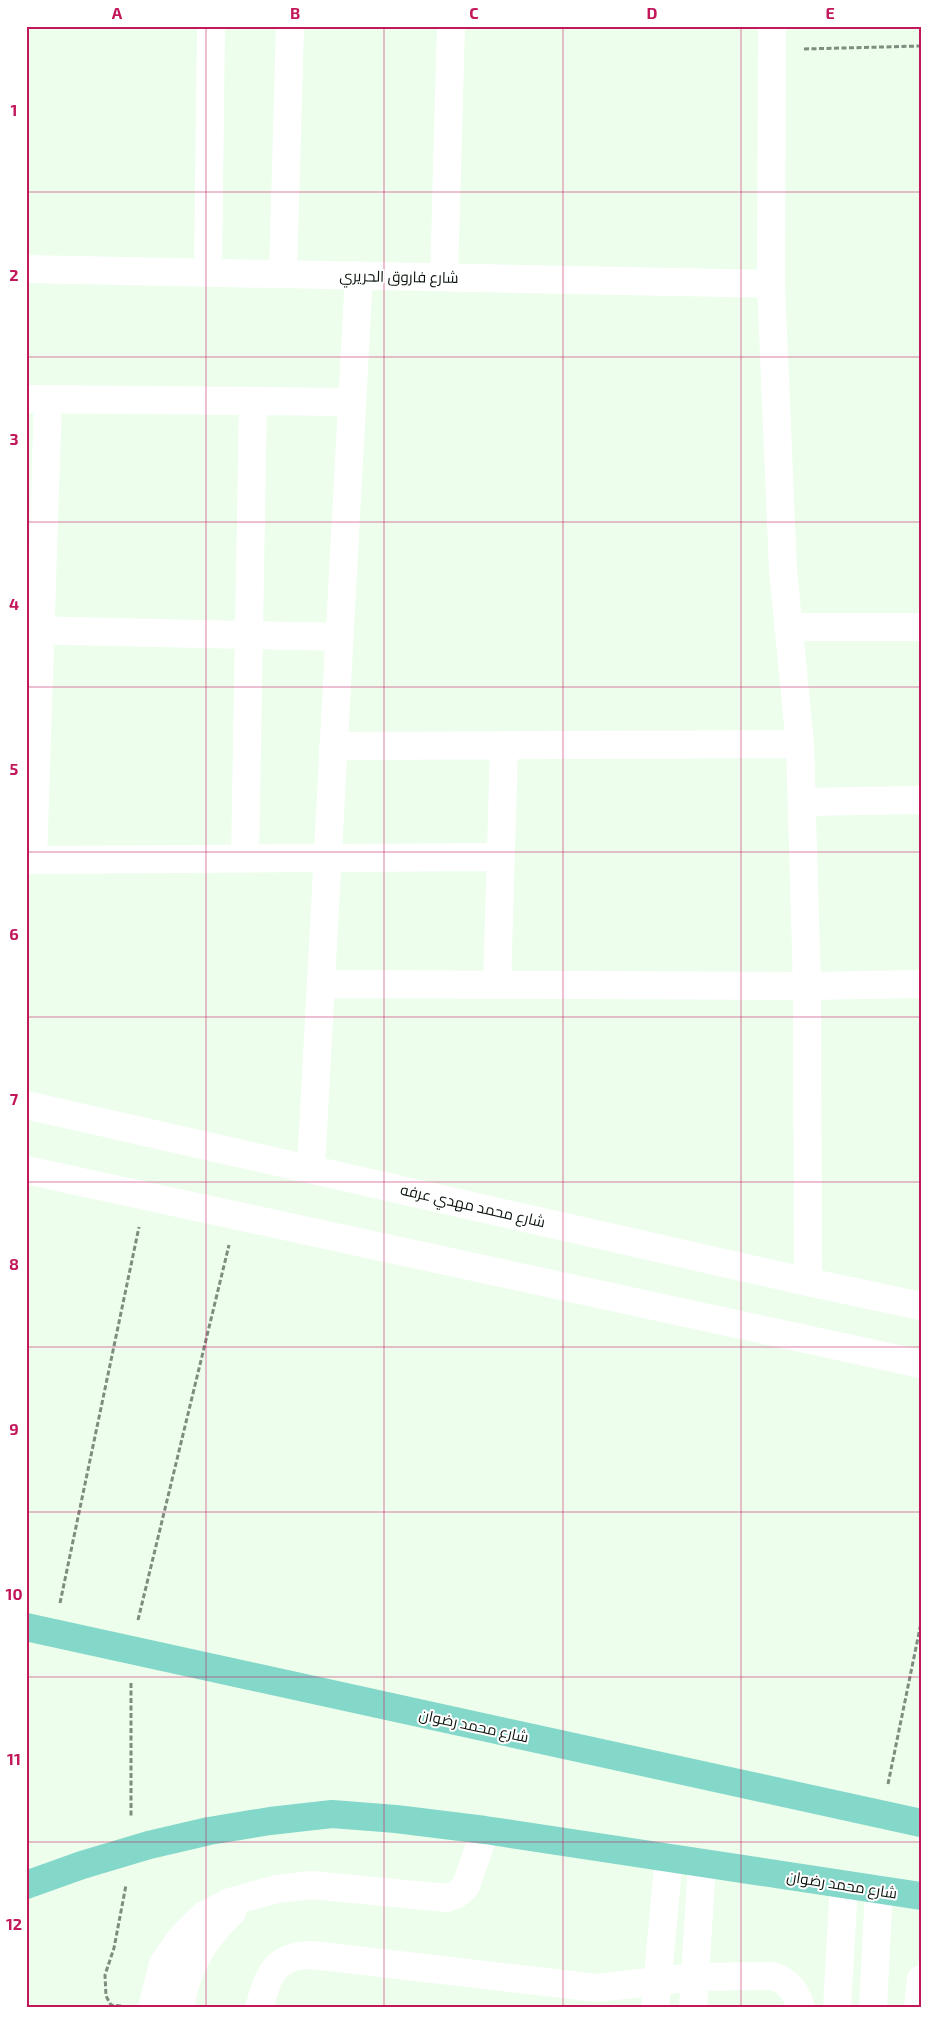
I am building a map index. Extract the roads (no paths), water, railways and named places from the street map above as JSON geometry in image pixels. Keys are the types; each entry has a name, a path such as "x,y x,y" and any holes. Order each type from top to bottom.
{"main road":[{"name":"شارع محمد رضوان","path":"26,1627 921,1822"},
{"name":"شارع محمد رضوان","path":"26,1885 82,1865 149,1845 209,1831 270,1821 332,1814 396,1819 485,1830 921,1896"}],"street":[{"path":"208,272 211,26"},
{"path":"283,274 290,26"},
{"path":"444,277 451,26"},
{"path":"772,38 771,284 783,560 800,744 807,986 808,1282"},
{"name":"شارع فاروق الحريري","path":"26,269 771,284"},
{"path":"310,1168 359,275"},
{"path":"352,402 37,399 30,860 501,858"},
{"path":"245,859 253,401"},
{"path":"788,627 921,628"},
{"path":"33,630 339,637"},
{"path":"333,746 800,744"},
{"path":"497,985 504,746"},
{"path":"802,802 921,800"},
{"path":"321,984 807,986 921,984"},
{"name":"شارع محمد مهدي عرفه","path":"26,1104 921,1306"},
{"path":"26,1170 921,1364"},
{"path":"152,2008 164,1964 180,1938 203,1916 230,1902 277,1889 312,1885 446,1898 457,1894 466,1886 485,1830"},
{"path":"654,2008 669,1857"},
{"path":"693,2008 702,1864"},
{"path":"836,2008 844,1884"},
{"path":"873,2008 879,1889"},
{"path":"180,2008 184,1984 196,1956 213,1930 234,1910 260,1894"},
{"path":"259,2008 267,1979 274,1968 298,1955 312,1955 597,1988 694,1977 773,1976 783,1980 792,1987 801,2008"},
{"path":"918,2008 921,1979"}]}
